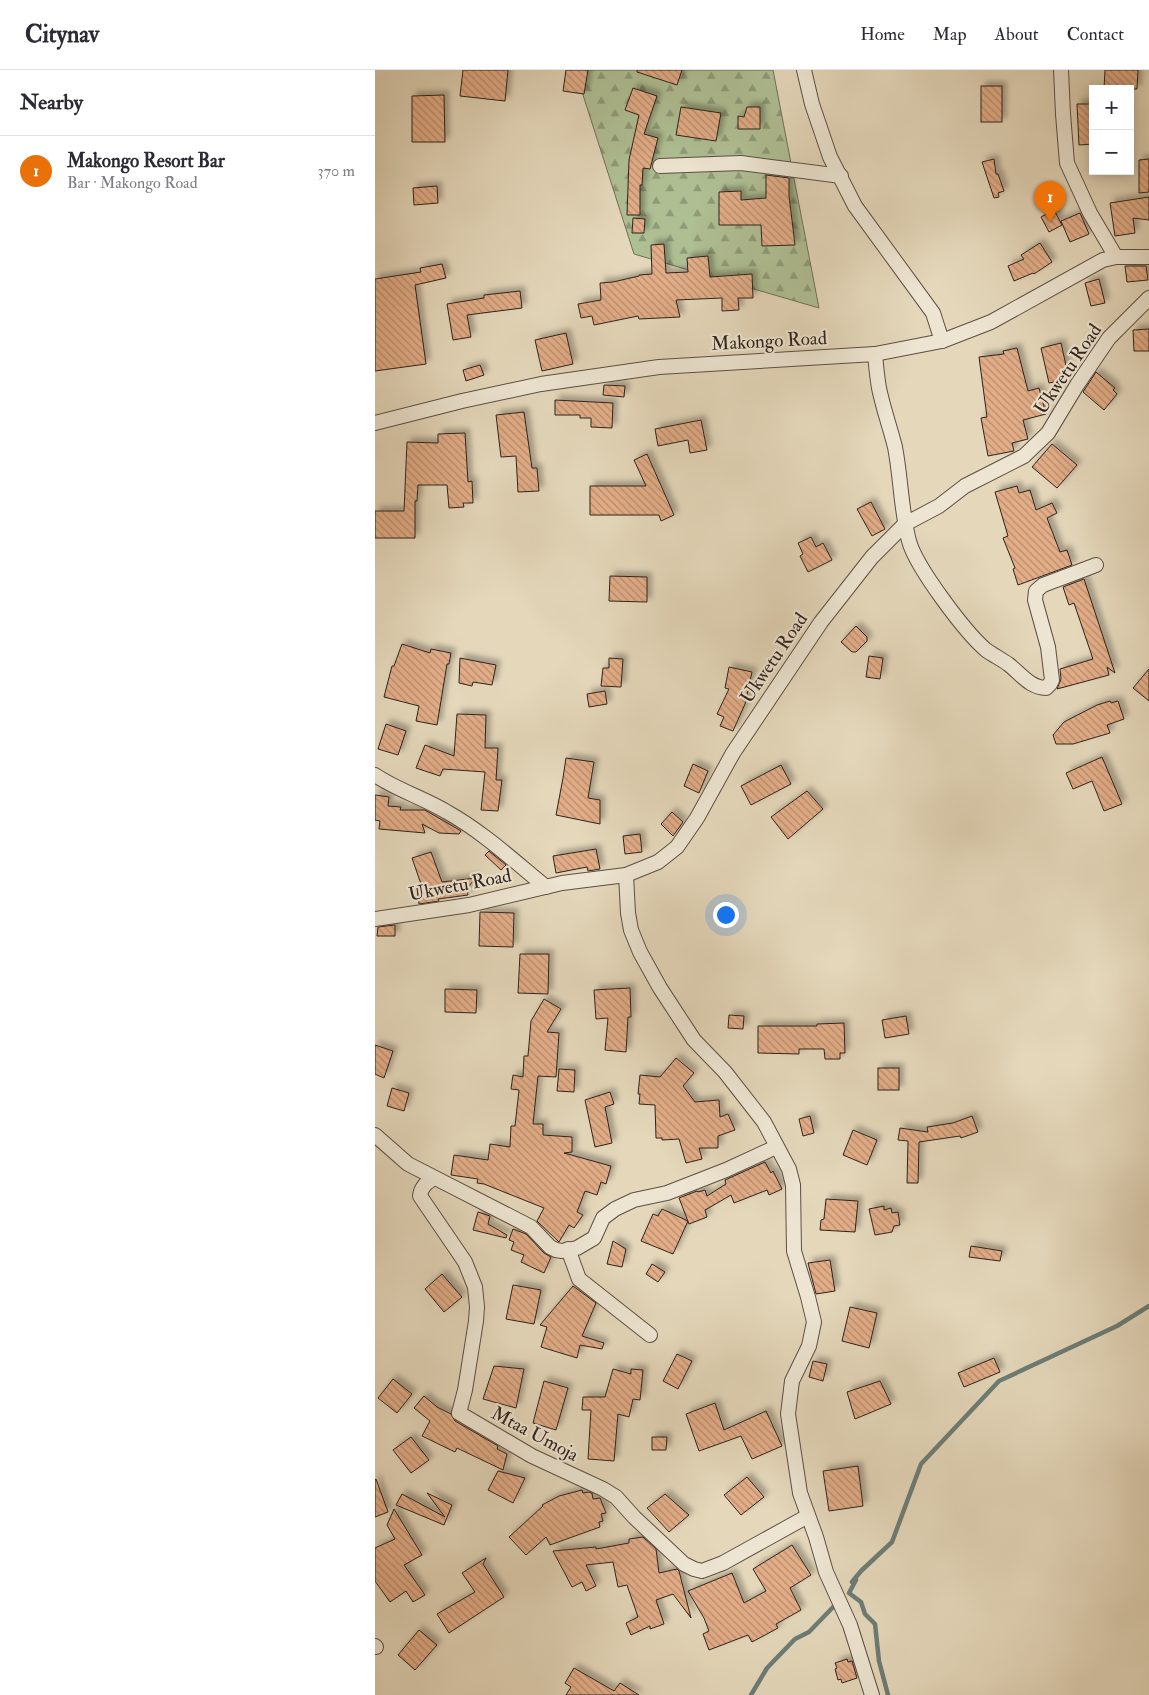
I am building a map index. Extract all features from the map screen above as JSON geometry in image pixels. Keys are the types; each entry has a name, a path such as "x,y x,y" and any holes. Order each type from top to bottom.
{"street":[{"path":"804,70 812,104 831,157 855,206 933,313 942,341"},
{"path":"1061,70 1067,163 1090,214 1116,257"},
{"path":"660,166 741,163 841,176"},
{"name":"Makongo Road","path":"375,423 462,401 541,384 659,367 875,354 942,341 991,322 1103,260 1137,256 1149,258"},
{"name":"Ukwetu Road","path":"375,919 469,906 546,887 626,876 658,862 677,847 697,818 733,753 821,622 872,557 905,524 939,506 965,486 1024,456 1048,433 1077,385 1109,338 1149,298"},
{"path":"875,354 879,388 895,447 905,524 910,543 922,569 969,633 986,650 1029,682 1039,688 1046,688 1052,680 1048,647 1035,600 1036,591 1043,584 1096,565"},
{"path":"375,775 385,782 447,811 468,825 546,887"},
{"path":"626,876 631,930 640,952 660,988 694,1040 739,1088 764,1122 789,1169 793,1185 794,1251 814,1322 809,1346 792,1381 788,1414 800,1493 826,1572 850,1625 871,1695"},
{"path":"375,1135 407,1164 531,1227 550,1248 556,1250 577,1248 594,1238 603,1218 615,1209 634,1200 667,1193 726,1170 776,1147"},
{"name":"Mtaa Umoja","path":"434,1178 425,1184 420,1196 465,1262 475,1287 477,1307 465,1390 459,1412 532,1456 616,1497 684,1564 694,1570 702,1571 723,1563 807,1516"},
{"path":"568,1249 579,1278 650,1335"}],"green space":[{"path":"575,70 773,70 819,308 634,254"}],"building":[{"path":"463,70 508,70 505,101 460,96"},
{"path":"566,70 588,70 584,94 563,91"},
{"path":"637,70 682,70 677,85 637,72"},
{"path":"1105,70 1138,70 1137,89 1134,89 1134,85 1104,85"},
{"path":"981,86 1002,86 1002,122 981,122"},
{"path":"633,88 657,96 644,134 658,138 650,169 643,168 642,185 640,185 640,215 627,215 629,160 639,115 625,110"},
{"path":"444,95 445,142 412,142 412,96"},
{"path":"1077,104 1089,104 1089,144 1079,145"},
{"path":"681,107 721,113 716,141 676,135"},
{"path":"747,107 760,107 760,129 738,129 738,116 744,117"},
{"path":"994,159 996,174 998,174 1004,191 998,193 999,197 994,198 982,162"},
{"path":"1149,159 1149,192 1139,193 1139,160"},
{"path":"766,175 789,178 789,196 795,245 762,246 761,225 719,225 719,192 741,191 741,200 766,198"},
{"path":"437,186 438,203 414,205 413,188"},
{"path":"1149,197 1149,220 1133,218 1135,233 1115,236 1110,203"},
{"path":"1054,210 1062,225 1049,232 1041,217"},
{"path":"1080,213 1089,234 1070,242 1061,221"},
{"path":"633,218 645,219 644,233 632,233"},
{"path":"1040,243 1052,262 1034,274 1014,281 1008,266 1024,259 1021,255"},
{"path":"664,244 666,273 688,272 687,258 708,256 710,277 752,274 753,298 738,298 739,310 722,311 722,298 676,300 680,317 639,319 638,316 594,325 592,316 581,318 578,304 601,300 600,283 652,274 651,245"},
{"path":"442,264 446,278 415,285 426,364 375,371 375,279 421,272 420,268"},
{"path":"1125,266 1146,266 1148,280 1127,282"},
{"path":"1099,279 1105,303 1091,306 1085,283"},
{"path":"520,291 522,308 467,315 471,337 453,340 447,304 484,298 484,295"},
{"path":"1149,329 1149,351 1134,351 1133,330"},
{"path":"566,333 573,364 542,371 535,340"},
{"path":"1061,343 1069,379 1049,383 1041,348"},
{"path":"1017,348 1028,391 1039,388 1046,414 1023,420 1028,439 1012,443 1014,451 988,456 981,418 987,417 979,357 1004,354 1003,351"},
{"path":"480,365 484,375 466,381 463,370"},
{"path":"1096,372 1115,388 1113,390 1117,394 1104,410 1083,392"},
{"path":"604,385 625,386 624,397 603,395"},
{"path":"555,400 613,403 612,428 591,427 591,418 580,418 580,415 555,415"},
{"path":"524,412 532,468 537,468 539,491 518,492 516,456 501,457 496,415"},
{"path":"701,420 707,450 690,453 688,440 658,446 655,429"},
{"path":"465,433 468,482 472,481 473,503 463,503 464,507 449,508 447,485 418,485 417,501 415,501 415,538 375,538 375,511 404,511 407,442 438,443 438,434"},
{"path":"1052,444 1077,465 1057,488 1032,467"},
{"path":"647,454 674,515 661,521 659,515 590,515 590,486 646,486 634,460"},
{"path":"1017,486 1019,493 1030,490 1036,510 1052,503 1057,513 1047,518 1060,552 1067,550 1072,565 1018,585 1013,569 1015,568 1003,538 1008,536 995,492"},
{"path":"871,502 885,529 872,536 857,509"},
{"path":"811,537 816,547 823,543 832,560 808,572 800,556 803,554 798,543"},
{"path":"610,576 647,577 647,602 609,601"},
{"path":"1084,579 1115,673 1107,667 1109,675 1057,689 1061,679 1060,669 1093,659 1074,603 1069,605 1063,587"},
{"path":"856,626 867,637 867,641 856,652 852,652 841,642"},
{"path":"402,644 430,653 431,649 451,653 449,664 447,664 437,725 416,721 419,706 384,697 392,666 394,666"},
{"path":"869,656 883,658 880,679 866,677"},
{"path":"460,658 496,665 492,685 473,682 472,686 459,683"},
{"path":"609,658 623,659 621,687 601,686 603,668 609,668"},
{"path":"729,667 752,672 745,704 733,731 720,726 724,717 717,714 729,689 725,688"},
{"path":"1149,669 1149,701 1133,688"},
{"path":"605,691 607,704 589,707 587,694"},
{"path":"1110,701 1111,703 1118,701 1124,719 1107,725 1110,733 1073,744 1056,744 1053,735 1064,722 1097,705"},
{"path":"457,714 486,715 485,748 498,748 496,780 502,780 498,811 481,810 485,772 443,769 440,776 416,768 425,745 454,756"},
{"path":"386,724 406,731 398,755 378,749"},
{"path":"1102,757 1122,804 1104,811 1092,781 1073,789 1066,773"},
{"path":"566,758 594,762 588,798 600,800 600,824 556,815"},
{"path":"693,764 708,771 699,793 684,786"},
{"path":"781,765 791,784 751,805 741,786"},
{"path":"807,791 823,809 788,839 771,817"},
{"path":"375,795 389,797 388,806 401,807 400,810 425,810 461,831 459,834 439,833 422,824 425,833 379,829 380,821 375,820"},
{"path":"672,812 683,822 673,836 661,824"},
{"path":"640,834 642,852 625,854 623,836"},
{"path":"596,849 600,869 588,871 587,867 556,873 553,856"},
{"path":"489,851 506,865 501,870 485,855"},
{"path":"431,852 442,882 476,878 467,888 468,895 419,904 417,888 422,887 412,858"},
{"path":"480,912 514,913 513,947 479,946"},
{"path":"395,925 395,936 377,936 378,927"},
{"path":"520,954 549,954 548,994 518,993"},
{"path":"630,988 631,1017 628,1017 626,1052 605,1050 608,1018 596,1019 594,990"},
{"path":"445,989 477,990 476,1013 445,1012"},
{"path":"544,999 561,1009 547,1032 559,1033 556,1077 538,1076 533,1124 543,1124 543,1135 572,1137 572,1152 564,1153 611,1166 606,1184 601,1182 597,1195 585,1191 577,1212 583,1215 574,1228 569,1225 559,1242 537,1221 544,1208 484,1184 477,1183 478,1179 451,1175 454,1155 488,1160 490,1144 510,1147 511,1126 515,1126 519,1090 511,1089 513,1075 523,1077 524,1056 528,1056 531,1021"},
{"path":"729,1015 744,1016 743,1029 728,1028"},
{"path":"906,1016 909,1034 885,1038 882,1020"},
{"path":"844,1023 845,1053 840,1053 840,1059 825,1059 824,1049 799,1049 799,1054 758,1053 758,1026 817,1026 817,1024"},
{"path":"375,1045 393,1051 384,1078 375,1074"},
{"path":"676,1058 694,1073 683,1086 695,1102 719,1100 720,1117 728,1114 735,1130 718,1136 718,1148 699,1148 702,1159 686,1163 679,1139 662,1140 662,1138 656,1138 655,1105 639,1104 640,1094 638,1094 640,1075 660,1077"},
{"path":"878,1068 899,1068 899,1090 878,1090"},
{"path":"559,1069 575,1070 574,1092 557,1091"},
{"path":"392,1088 409,1093 404,1111 387,1106"},
{"path":"610,1092 614,1104 605,1107 612,1143 595,1147 585,1100"},
{"path":"810,1116 814,1133 803,1136 799,1119"},
{"path":"972,1116 978,1132 961,1138 960,1136 919,1142 918,1183 907,1183 908,1141 898,1140 900,1128 928,1132 927,1127 953,1123"},
{"path":"853,1130 877,1140 867,1165 843,1155"},
{"path":"765,1162 771,1173 773,1171 782,1189 769,1195 767,1190 734,1203 731,1195 705,1210 707,1217 689,1224 679,1198 705,1190 707,1196 726,1184 725,1180"},
{"path":"826,1199 858,1201 855,1232 820,1230 821,1220 824,1219"},
{"path":"884,1206 884,1210 891,1208 892,1213 898,1212 900,1225 894,1226 892,1232 875,1235 869,1209"},
{"path":"662,1209 688,1221 673,1254 641,1241 653,1214 658,1216"},
{"path":"478,1212 490,1216 488,1224 507,1235 506,1238 473,1230"},
{"path":"513,1229 526,1234 544,1253 551,1257 544,1273 521,1262 524,1255 511,1250 514,1242 509,1240"},
{"path":"613,1241 626,1249 622,1267 607,1264"},
{"path":"971,1246 1002,1251 1000,1261 969,1257"},
{"path":"830,1260 835,1291 816,1294 808,1263"},
{"path":"652,1264 665,1272 658,1282 646,1274"},
{"path":"442,1274 462,1297 444,1312 425,1289"},
{"path":"513,1285 541,1290 534,1324 506,1319"},
{"path":"573,1286 596,1303 582,1336 604,1343 602,1349 580,1345 577,1358 541,1347 547,1327 540,1325"},
{"path":"850,1307 877,1313 869,1348 842,1341"},
{"path":"677,1354 692,1361 678,1389 663,1381"},
{"path":"994,1358 1000,1372 964,1387 958,1373"},
{"path":"813,1361 827,1364 823,1381 809,1377"},
{"path":"494,1366 524,1369 516,1408 483,1399"},
{"path":"613,1369 631,1374 631,1369 643,1370 640,1400 633,1399 629,1417 618,1414 614,1461 588,1459 591,1410 582,1410 583,1397 605,1397"},
{"path":"393,1379 412,1394 397,1413 378,1398"},
{"path":"544,1381 568,1388 556,1430 533,1423"},
{"path":"880,1381 891,1404 855,1419 847,1392"},
{"path":"424,1396 437,1407 451,1414 455,1421 498,1446 497,1449 507,1454 503,1470 457,1448 455,1452 422,1436 430,1421 414,1408"},
{"path":"715,1403 724,1430 766,1411 782,1446 752,1459 741,1436 699,1451 686,1414"},
{"path":"411,1437 429,1460 411,1473 393,1450"},
{"path":"652,1437 667,1437 666,1450 652,1450"},
{"path":"858,1466 863,1506 829,1511 823,1471"},
{"path":"498,1471 525,1478 513,1503 488,1490"},
{"path":"747,1477 764,1497 741,1515 724,1495"},
{"path":"375,1480 388,1512 375,1517"},
{"path":"582,1490 583,1493 592,1493 593,1499 600,1498 606,1513 601,1514 603,1521 599,1522 600,1527 550,1545 546,1537 526,1555 509,1537 542,1505 559,1496"},
{"path":"427,1493 452,1505 444,1525 396,1505 402,1494 445,1517"},
{"path":"665,1494 689,1515 669,1532 647,1508"},
{"path":"394,1509 422,1555 404,1565 425,1595 413,1602 406,1591 390,1602 375,1581 375,1548 395,1539 387,1525"},
{"path":"643,1537 656,1549 659,1573 677,1569 679,1571 691,1618 673,1594 656,1600 664,1624 650,1629 650,1626 631,1635 626,1623 638,1617 627,1585 618,1587 613,1562 586,1565 596,1586 586,1591 582,1582 572,1587 553,1551 596,1547 596,1549 629,1543 629,1539"},
{"path":"792,1545 811,1575 790,1588 801,1610 776,1624 778,1628 752,1642 748,1635 709,1650 703,1634 709,1631 704,1618 688,1591 732,1573 744,1603 766,1591 753,1569"},
{"path":"486,1558 483,1564 504,1597 449,1633 437,1614 475,1592 462,1573"},
{"path":"419,1630 437,1645 415,1670 398,1655"},
{"path":"847,1659 848,1662 852,1661 857,1678 842,1683 841,1679 838,1680 835,1663"},
{"path":"574,1668 614,1691 620,1683 639,1695 566,1695 571,1687 565,1683"}],"waterway":[{"path":"852,1582 892,1542 921,1464 999,1381 1117,1326 1149,1306"},
{"path":"856,1580 849,1593 861,1602 865,1614 875,1624 879,1661 888,1695"},
{"path":"751,1695 767,1668 795,1639 809,1632 837,1603"}],"place":[{"name":"Makongo Resort Bar","path":"1050,222"}]}
